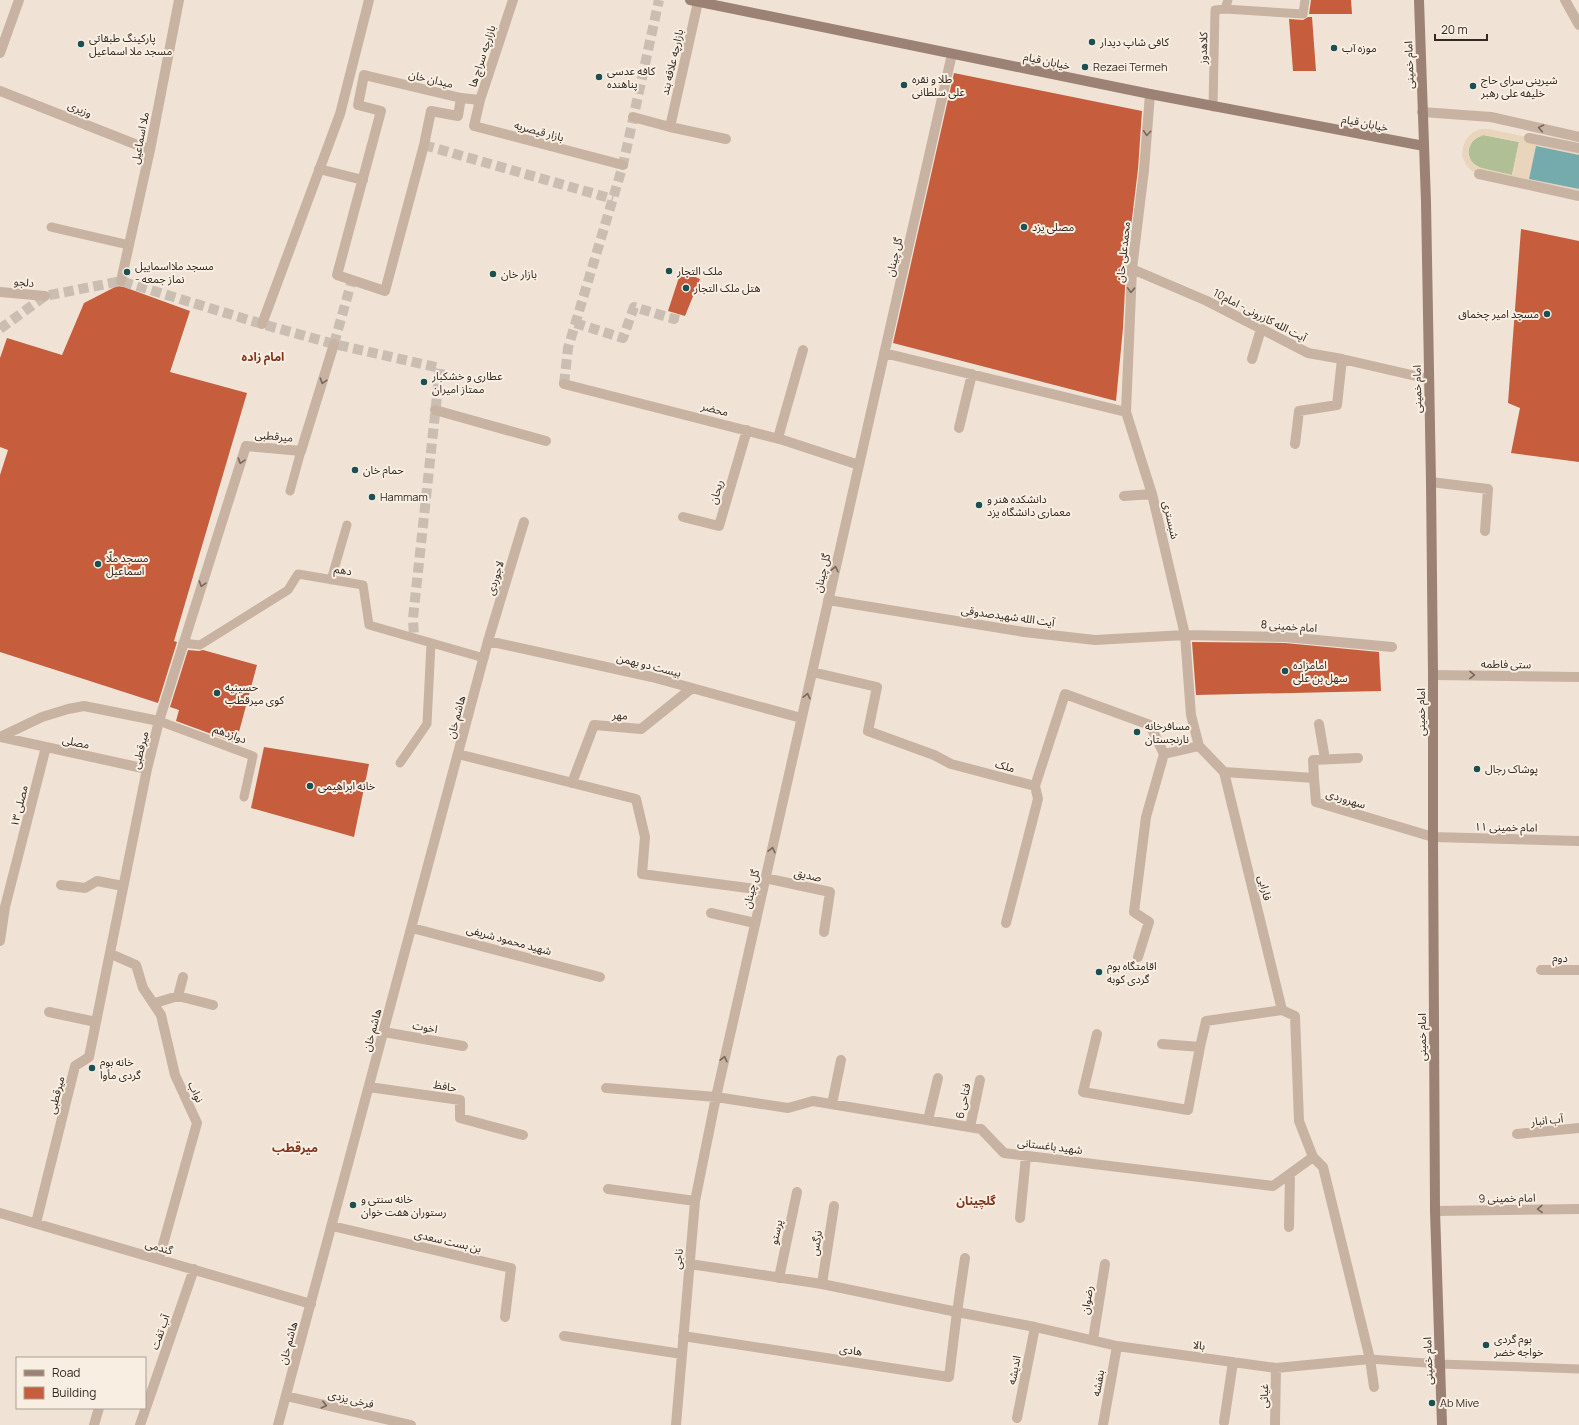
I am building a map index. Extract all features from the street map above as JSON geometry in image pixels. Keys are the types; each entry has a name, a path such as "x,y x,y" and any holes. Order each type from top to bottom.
{"main road":[{"name":"امام خمینی","path":"1419,0 1426,210 1431,482 1434,675 1433,837 1435,1211 1442,1425"},
{"name":"خیابان قیام","path":"694,1 1213,107 1424,146"}],"street":[{"path":"0,53 19,0"},
{"name":"ملا اسماعیل","path":"120,281 150,150 179,0"},
{"path":"262,324 340,114 369,0"},
{"name":"بازارچه سراچ ها","path":"461,98 480,100 513,0"},
{"path":"1565,0 1579,25"},
{"name":"بازارچه علاقه بند","path":"670,127 694,1"},
{"name":"گل چینان","path":"716,1097 952,54"},
{"name":"میدان خان","path":"364,75 461,98 458,116 431,111 424,145 385,291 337,275 381,111 358,105 364,75"},
{"path":"349,77 363,81"},
{"name":"وزیری","path":"0,91 150,150"},
{"name":"محمدعلی خان","path":"1126,412 1132,269 1144,170 1150,94"},
{"name":"بازار قیصریه","path":"480,100 474,126 623,165"},
{"path":"1422,112 1491,117 1579,137"},
{"path":"634,117 670,127 726,139"},
{"path":"1529,138 1579,148"},
{"path":"319,169 363,180"},
{"path":"1479,174 1579,196"},
{"name":"آیت الله کازرونی- امام10","path":"1132,269 1207,301 1308,353 1342,359 1429,379"},
{"name":"دلجو","path":"0,292 45,296"},
{"path":"1252,359 1261,329"},
{"name":"میرقطبی","path":"36,1223 75,1066 89,1057 111,954 123,886 147,769 159,720 246,446 301,451 334,344"},
{"path":"778,438 803,350"},
{"path":"884,353 1126,412"},
{"path":"1296,444 1300,411 1337,405 1342,359"},
{"path":"959,428 972,374"},
{"name":"محضر","path":"564,384 778,438 859,465"},
{"path":"435,410 546,441"},
{"name":"شبستری","path":"1126,412 1152,494 1186,635 1191,715 1199,746"},
{"name":"ریحان","path":"683,517 719,526 747,430"},
{"path":"1431,482 1488,489 1485,531"},
{"path":"1124,496 1152,494"},
{"name":"لاجوردی","path":"488,641 524,522"},
{"name":"آیت الله شهیدصدوقی","path":"828,600 1024,632 1094,640 1186,635"},
{"name":"امام خمینی 8","path":"1186,635 1285,637 1392,647"},
{"name":"هاشم خان","path":"278,1425 488,641"},
{"name":"بیست دو بهمن","path":"488,641 652,677 802,718"},
{"name":"ملک","path":"812,672 877,687 868,731 934,755 951,764 1035,786"},
{"name":"ستی فاطمه","path":"1434,675 1579,677"},
{"name":"مهر","path":"572,783 594,725 641,729 692,688"},
{"path":"1006,924 1038,799 1035,786 1065,694 1150,725 1164,754 1146,817 1134,912 1149,922 1138,957"},
{"path":"0,737 42,717 84,706 159,720"},
{"path":"1319,724 1325,759"},
{"name":"مصلی","path":"0,737 147,769"},
{"path":"1164,754 1199,746 1224,772 1314,778 1313,760 1358,758"},
{"name":"مصلی ۱۳","path":"0,940 3,907 46,747"},
{"path":"458,754 636,799 645,837 642,874 763,890"},
{"name":"فارابی","path":"1224,772 1282,1010"},
{"name":"سهروردی","path":"1314,778 1316,802 1433,837"},
{"name":"امام خمینی ۱۱","path":"1433,837 1579,841"},
{"name":"صدیق","path":"765,878 830,892 824,932"},
{"path":"61,885 85,888 97,881 123,886"},
{"path":"711,913 755,923"},
{"name":"شهید محمود شریفی","path":"412,928 600,977"},
{"name":"نواب","path":"111,954 136,965 143,988 155,1003 161,1015 175,1076 197,1123 159,1259"},
{"name":"دوم","path":"1541,970 1579,970"},
{"path":"178,996 183,977"},
{"path":"155,1003 178,996 213,1005"},
{"path":"1097,1034 1083,1092 1188,1110 1206,1021 1282,1010 1295,1016 1299,1121 1313,1157 1323,1167 1370,1359 1374,1387"},
{"path":"49,1012 96,1022"},
{"name":"اخوت","path":"384,1032 463,1046"},
{"path":"1162,1044 1200,1047"},
{"path":"832,1104 841,1060"},
{"path":"928,1120 938,1078"},
{"name":"فتاحی 6","path":"970,1127 980,1080"},
{"name":"حافظ","path":"369,1087 460,1100 460,1118 523,1135"},
{"name":"شهید باغستانی","path":"606,1088 716,1097 788,1108 813,1101 981,1129 1004,1153 1273,1186 1313,1157"},
{"name":"ناجی","path":"676,1425 695,1200 716,1097"},
{"name":"آب انبار","path":"1517,1134 1579,1128"},
{"path":"1020,1218 1026,1156"},
{"path":"1290,1174 1290,1227"},
{"path":"608,1189 695,1200"},
{"name":"پرستو","path":"779,1278 797,1192"},
{"name":"نرگس","path":"822,1284 834,1206"},
{"name":"امام خمینی 9","path":"1435,1211 1579,1209"},
{"name":"گندمی","path":"0,1213 311,1304"},
{"name":"بن بست سعدی","path":"332,1226 511,1268 505,1317"},
{"path":"957,1312 965,1258"},
{"name":"بالا","path":"690,1264 822,1284 957,1312 1035,1326 1117,1346 1276,1368 1370,1359"},
{"name":"رضوان","path":"1093,1340 1105,1264"},
{"name":"آب تفت","path":"146,1408 194,1270"},
{"name":"هادی","path":"683,1336 950,1377 957,1312"},
{"name":"اندیشه","path":"1017,1418 1035,1326"},
{"path":"564,1336 682,1354"},
{"name":"بنفشه","path":"1102,1425 1117,1346"},
{"path":"1224,1422 1233,1362"},
{"name":"غیاثی","path":"1275,1425 1276,1368"},
{"name":"فرخی یزدی","path":"286,1396 411,1425"},
{"path":"94,1425 100,1409"},
{"name":"آب تفت","path":"140,1425 146,1409"}],"lane":[{"path":"1227,4 1303,14 1305,0"},
{"name":"کلاهدوز","path":"1213,107 1215,10 1227,4"},
{"path":"51,227 129,245"},
{"path":"290,491 301,451"},
{"path":"331,580 348,525"},
{"name":"دهم","path":"183,643 200,645 288,590 298,574 363,585 369,625 484,658"},
{"path":"400,763 427,724 431,642"},
{"name":"دوازدهم","path":"159,720 253,756 244,797"},
{"name":"بالا","path":"1370,1359 1440,1364 1579,1369"}],"green space":[{"path":"1483,135 1519,142 1512,175 1483,169 1472,162 1469,156 1469,148 1471,143"}],"shaded area":[{"path":"1481,129 1489,129 1579,148 1579,155 1536,146 1529,179 1579,189 1579,196 1479,174 1472,171 1466,165 1462,156 1466,139 1473,132","holes":["1483,135 1519,142 1512,175 1476,166 1471,161 1469,155 1469,149 1472,142 1476,138"]}],"water":[{"path":"1536,146 1579,155 1579,189 1529,179"}],"building":[{"path":"1311,0 1351,0 1352,14 1309,14"},
{"path":"1308,17 1312,17 1316,71 1293,71 1289,19 1303,20"},
{"name":"مصلی یزد","path":"954,73 1142,111 1138,169 1126,268 1123,328 1116,401 893,343"},
{"name":"مسجد امیر چخماق","path":"1521,229 1579,241 1579,462 1511,453 1520,408 1508,403"},
{"path":"681,271 700,279 685,316 668,311"},
{"name":"مسجد ملّا اسماعیل","path":"117,286 124,287 190,311 170,372 247,393 174,641 177,642 158,703 0,652 0,475 8,450 0,447 0,358 7,338 62,355 84,303"},
{"name":"امامزاده سهل بن علی","path":"1192,642 1285,643 1379,652 1381,691 1196,695"},
{"name":"حسینیه کوی میرقطب","path":"188,650 203,650 257,665 236,743 176,721 179,710 170,707"},
{"name":"خانه ابراهیمی","path":"264,747 369,764 354,837 251,808"}],"tunnel":[{"path":"564,384 568,348 623,165 659,0"},
{"path":"424,145 613,199"},
{"path":"334,344 352,280"},
{"path":"0,329 45,296 121,281 262,324 334,344 440,368 413,618 414,638"},
{"path":"575,323 623,338 634,307 674,319 675,313"}],"place":[{"name":"کافی شاپ دیدار","path":"1092,42"},
{"name":"پارکینگ طبقاتی مسجد ملا اسماعیل","path":"81,44"},
{"name":"موزه آب","path":"1334,48"},
{"name":"Rezaei Termeh","path":"1085,67"},
{"name":"کافه عدسی پناهنده","path":"599,77"},
{"name":"طلا و نقره علی سلطانی","path":"904,85"},
{"name":"شیرینی سرای حاج خلیفه علی رهبر","path":"1473,86"},
{"name":"مصلی یزد","path":"1024,227"},
{"name":"ملک التجار","path":"669,271"},
{"name":"مسجد ملااسماییل - نماز جمعه","path":"127,272"},
{"name":"بازار خان","path":"493,274"},
{"name":"هتل ملک التجار","path":"686,288"},
{"name":"مسجد امیر چخماق","path":"1547,314"},
{"name":"عطاری و خشکبار ممتاز امیران","path":"424,382"},
{"name":"حمام خان","path":"355,470"},
{"name":"Hammam","path":"372,497"},
{"name":"دانشکده هنر و معماری دانشگاه یزد","path":"979,505"},
{"name":"مسجد ملّا اسماعیل","path":"98,564"},
{"name":"امامزاده سهل بن علی","path":"1285,671"},
{"name":"حسینیه کوی میرقطب","path":"217,693"},
{"name":"مسافرخانه نارنجستان","path":"1137,732"},
{"name":"پوشاک رجال","path":"1477,769"},
{"name":"خانه ابراهیمی","path":"310,786"},
{"name":"اقامتگاه بوم گردی کوبه","path":"1099,972"},
{"name":"خانه بوم گردی مأوا","path":"92,1068"},
{"name":"خانه سنتی و رستوران هفت خوان","path":"353,1205"},
{"name":"بوم گردی خواجه خضر","path":"1486,1345"},
{"name":"Ab Mive","path":"1432,1403"}],"district":[{"name":"امام زاده","path":"263,357"},
{"name":"میرقطب","path":"295,1148"},
{"name":"گلچینان","path":"976,1201"}]}
